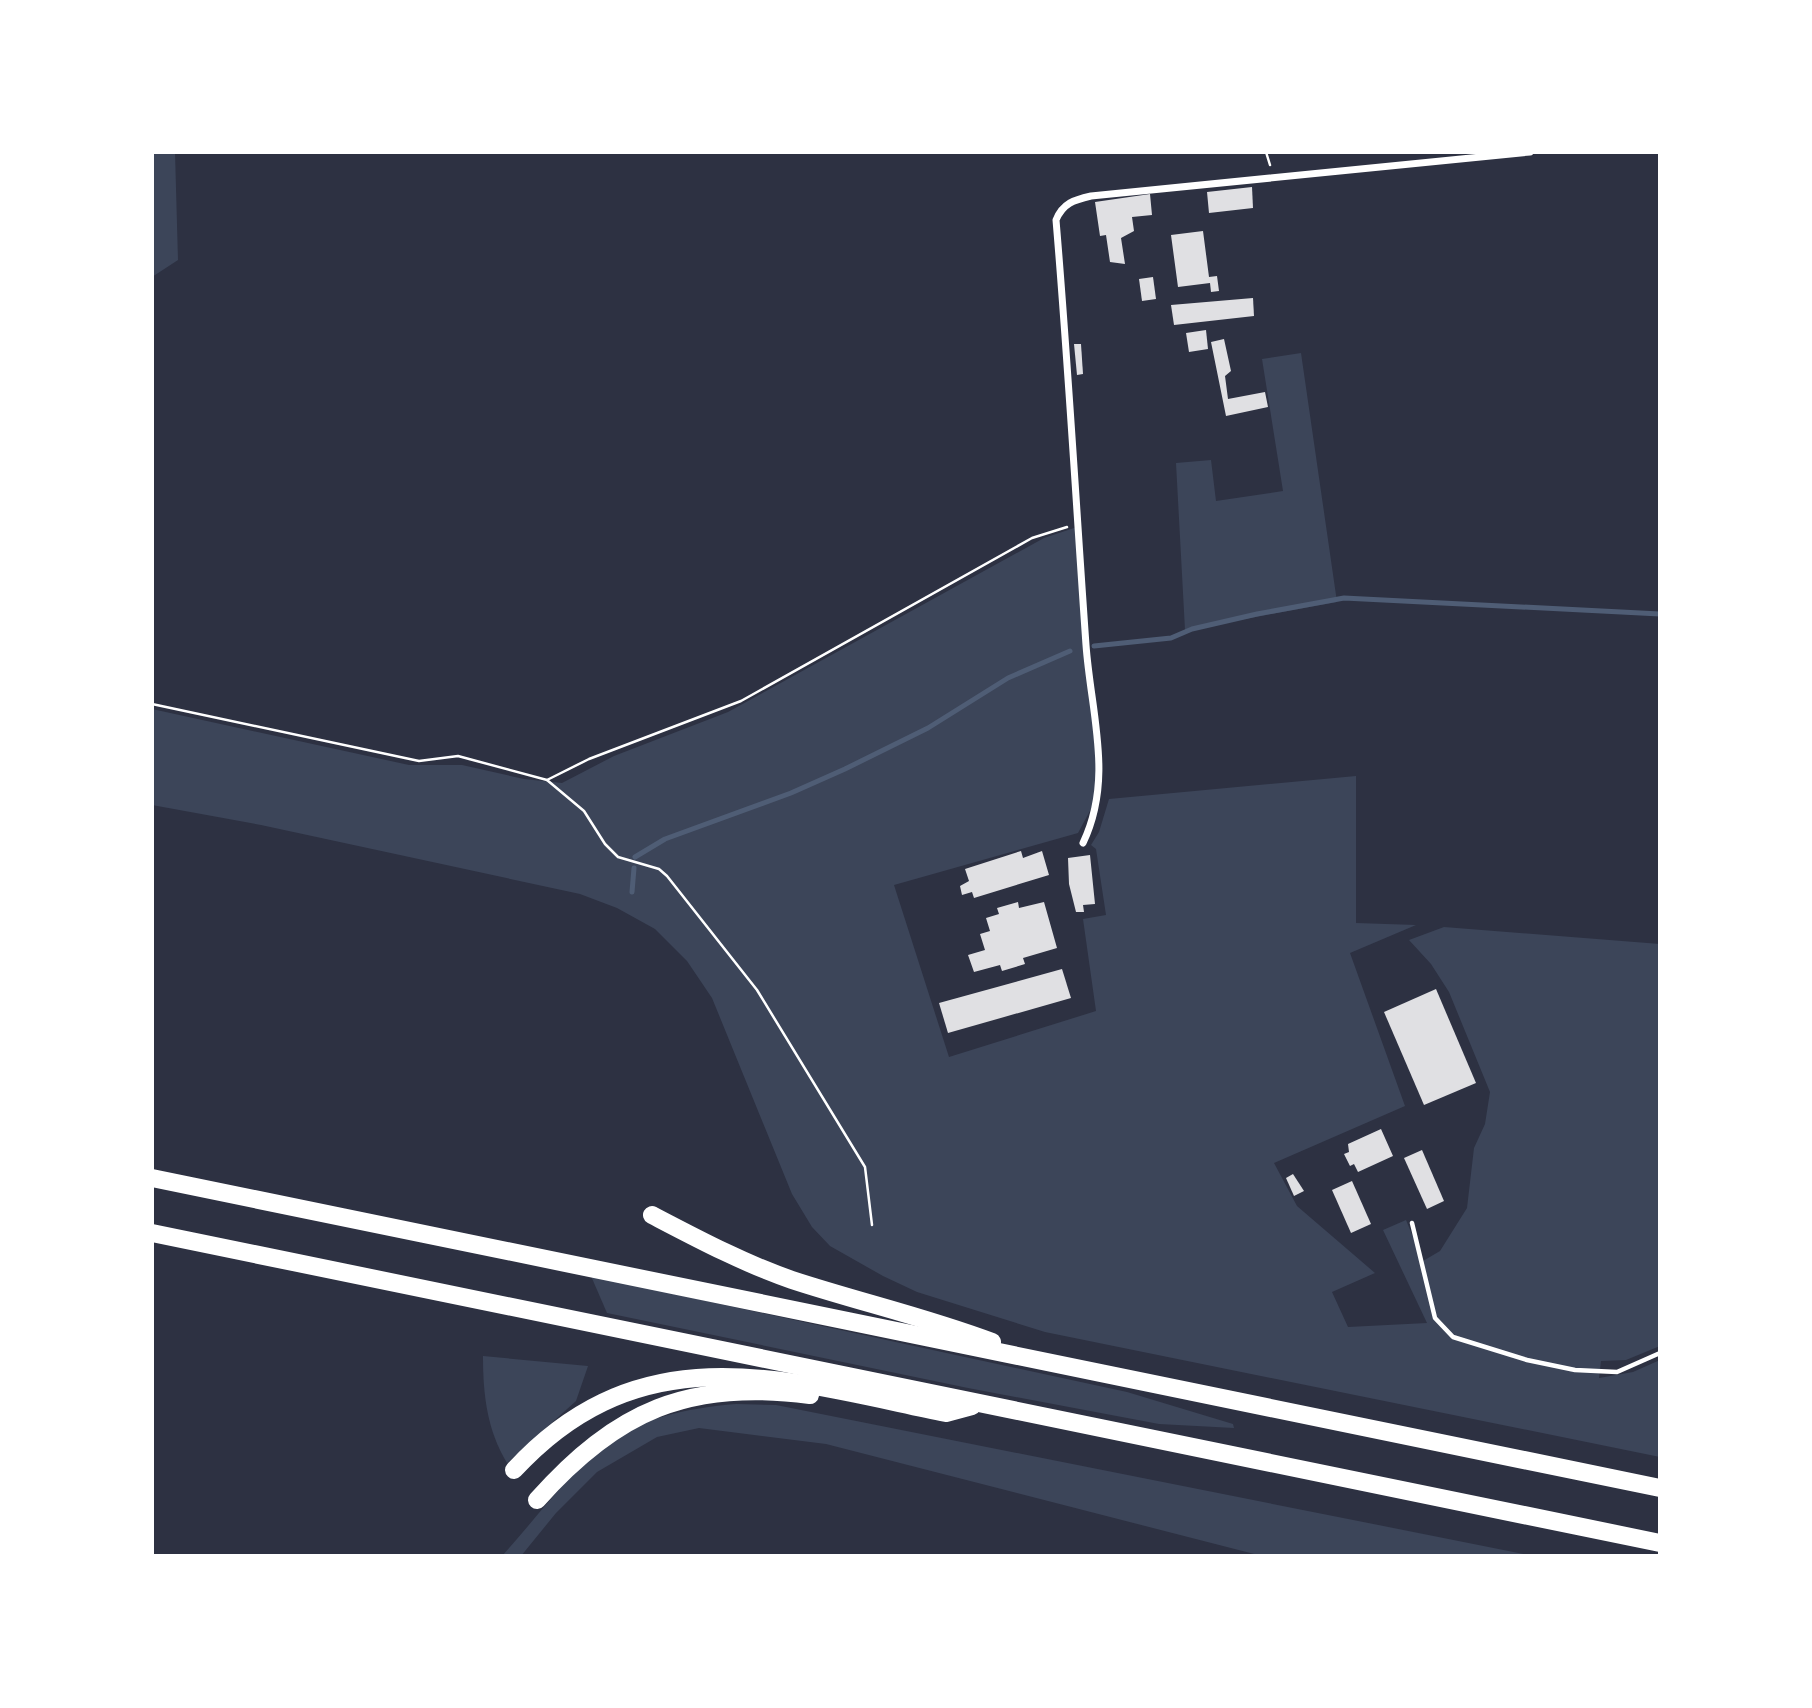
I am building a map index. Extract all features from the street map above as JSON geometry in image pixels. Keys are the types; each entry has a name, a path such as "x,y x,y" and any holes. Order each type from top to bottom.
{"highway":[{"path":"152,1178 1660,1488"},
{"path":"652,1215 724,1253 792,1280 936,1321 1044,1361"},
{"path":"152,1233 1660,1543"},
{"path":"514,1470 542,1440 579,1412 667,1380 720,1375 786,1381 946,1413"},
{"path":"537,1500 570,1462 598,1439 633,1417 702,1395 728,1392 797,1394 904,1412 946,1413 979,1404"}],"street":[{"path":"1083,843 1094,820 1100,795 1100,770 1086,646 1080,524 1056,220 1060,210 1070,201 1205,183 1531,152"}],"lane":[{"path":"1412,1223 1435,1318 1453,1336 1527,1360 1576,1370 1617,1372 1660,1353"}],"path":[{"path":"547,780 589,759 741,701 1032,538 1080,524"},
{"path":"152,705 419,761 458,756 547,780 584,811 605,844 618,858 659,869 667,876 739,963 865,1167 872,1225"}],"shaded area":[{"path":"152,152 175,152 178,260 152,277"},
{"path":"1301,353 1337,602 1185,630 1176,463 1211,460 1216,501 1283,491 1262,359"},
{"path":"1077,527 1098,787 1092,807 1078,833 894,885 949,1057 1096,1011 1083,919 1106,915 1096,849 1091,845 1099,832 1109,799 1356,776 1356,923 1416,925 1350,953 1405,1106 1274,1163 1297,1206 1375,1273 1332,1292 1348,1327 1427,1323 1383,1230 1406,1220 1423,1261 1440,1251 1467,1208 1474,1148 1485,1124 1490,1092 1449,992 1431,964 1409,940 1444,927 1660,944 1660,1346 1626,1360 1601,1361 1599,1378 1633,1372 1660,1360 1660,1457 1045,1332 917,1292 830,1246 812,1227 792,1194 712,998 687,961 655,929 617,908 580,894 261,825 152,805 152,709 409,765 462,765 524,779 562,783 614,756 728,712 1044,538"},
{"path":"591,1276 1127,1392 1233,1424 1234,1428 1159,1424 968,1388 607,1313"},
{"path":"483,1356 588,1366 576,1401 507,1463 495,1438 488,1412"},
{"path":"736,1404 776,1405 1534,1556 1262,1556 826,1444 699,1428 657,1437 597,1472 556,1513 521,1556 502,1556 571,1476 611,1440 662,1417 699,1408"}],"building":[{"path":"1252,187 1253,208 1209,213 1207,192"},
{"path":"1150,194 1152,215 1132,217 1134,231 1121,238 1125,264 1110,262 1106,235 1100,236 1095,202"},
{"path":"1203,231 1209,277 1217,276 1219,291 1211,292 1210,283 1178,287 1171,235"},
{"path":"1153,277 1156,299 1142,301 1139,279"},
{"path":"1253,298 1254,316 1174,325 1171,305"},
{"path":"1206,330 1208,349 1189,352 1186,333"},
{"path":"1224,339 1231,371 1225,376 1228,399 1265,392 1268,407 1226,416 1211,342"},
{"path":"1074,344 1081,344 1083,374 1077,375"},
{"path":"1021,851 1023,858 1042,851 1049,875 974,898 972,892 962,895 960,886 969,881 965,869"},
{"path":"1090,855 1095,904 1083,905 1084,912 1076,912 1069,884 1068,858"},
{"path":"1018,902 1019,908 1044,902 1057,948 1023,958 1025,964 1002,971 1000,965 974,972 968,955 985,950 980,934 990,931 986,918 999,914 997,908"},
{"path":"1062,969 1071,998 948,1033 939,1003"},
{"path":"1436,989 1476,1083 1424,1105 1384,1012"},
{"path":"1381,1129 1393,1156 1358,1172 1354,1164 1350,1166 1344,1154 1349,1152 1348,1144"},
{"path":"1422,1150 1444,1201 1427,1209 1404,1158"},
{"path":"1293,1174 1304,1191 1294,1196 1286,1178"},
{"path":"1352,1181 1371,1224 1351,1233 1332,1190"}],"waterway":[{"path":"1094,646 1171,638 1192,629 1344,598 1660,614"},
{"path":"635,857 665,839 791,793 845,769 928,728 1008,678 1070,651"},
{"path":"632,892 634,868"}]}
